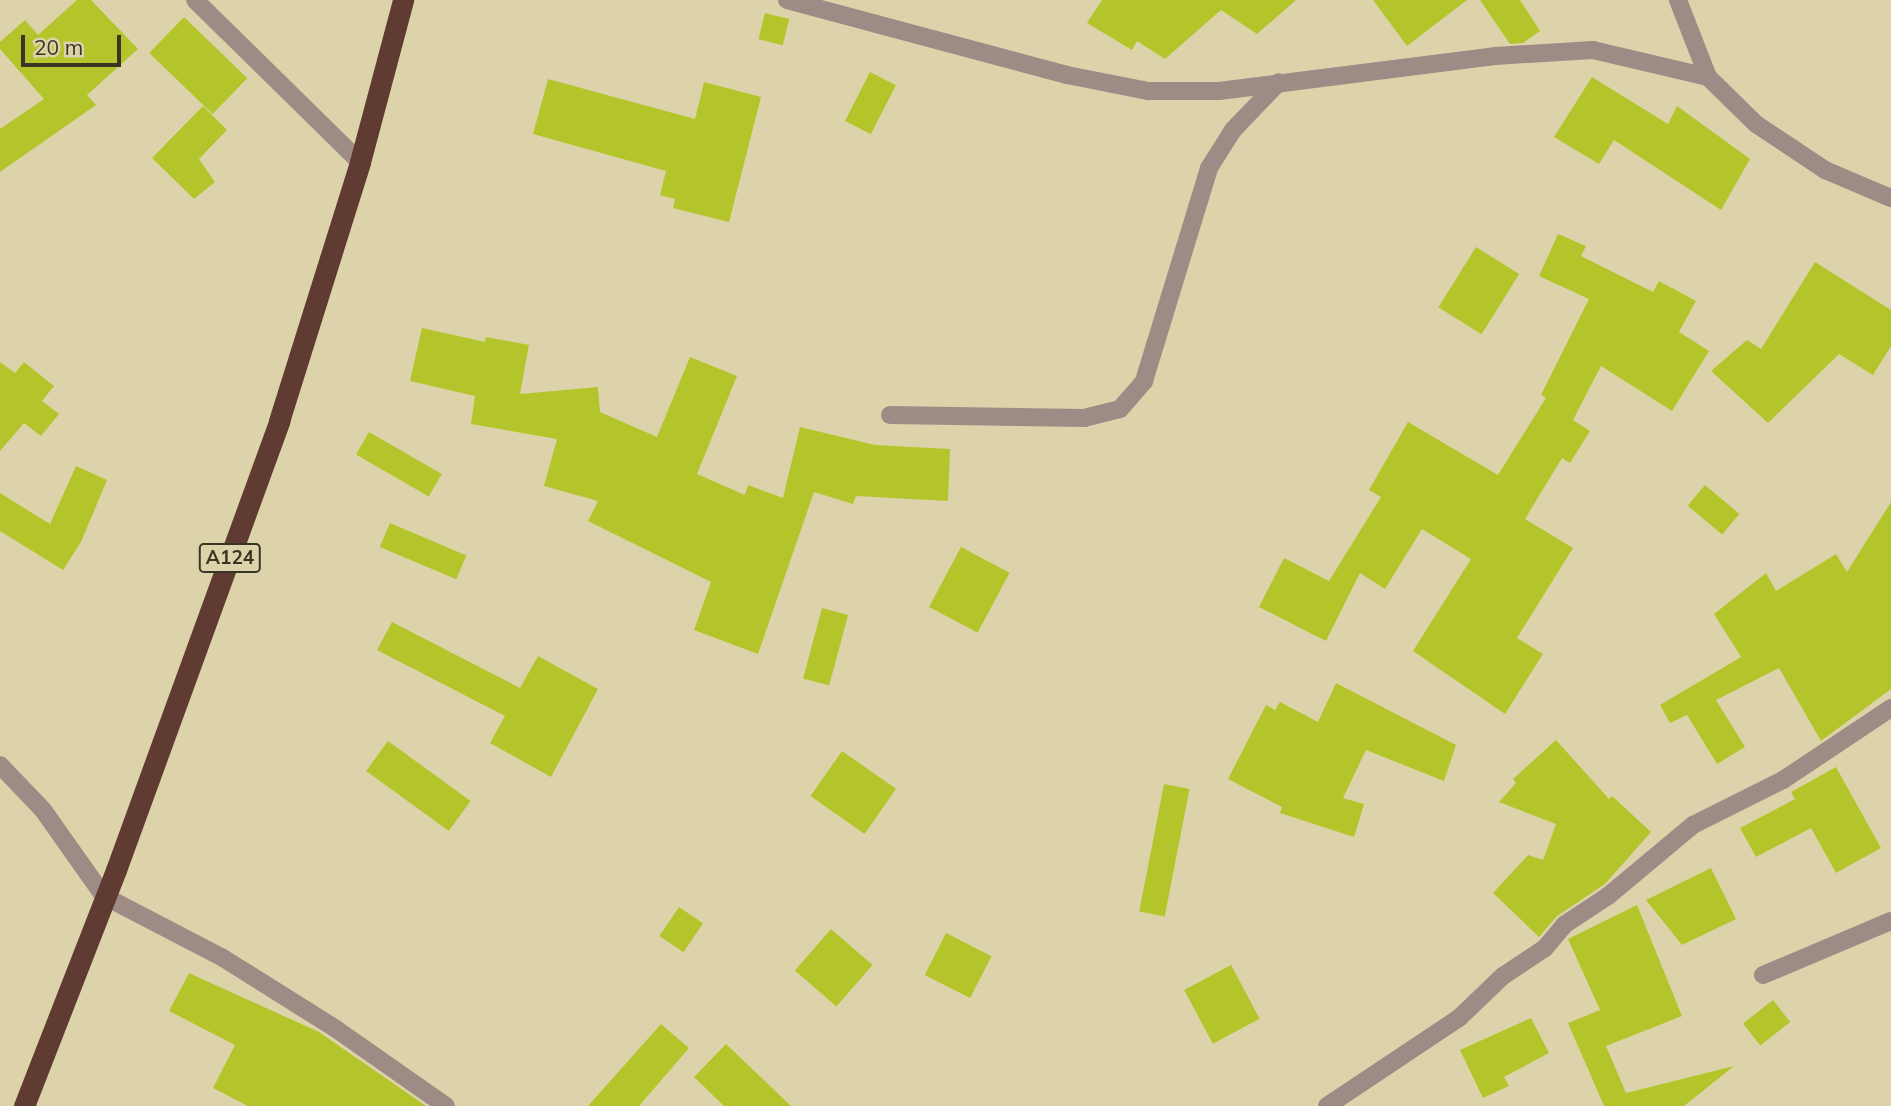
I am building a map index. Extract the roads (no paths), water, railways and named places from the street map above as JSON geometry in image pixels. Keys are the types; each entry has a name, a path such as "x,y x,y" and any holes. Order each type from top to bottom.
{"highway":[{"name":"A124","path":"24,1106 274,434 360,162 403,0"}],"street":[{"path":"195,0 360,162"},
{"path":"787,0 1067,75 1148,91 1219,91 1495,56 1593,50 1708,76"},
{"path":"1678,0 1708,76 1756,124 1825,170 1891,198"},
{"path":"890,415 1084,418 1120,410 1144,381 1209,168 1233,130 1279,82"},
{"path":"1327,1106 1459,1018 1503,976 1545,948 1564,925 1608,896 1693,825 1783,780 1891,708"},
{"path":"0,765 43,810 104,896 223,958 336,1029 446,1106"},
{"path":"1763,975 1891,921"}]}
